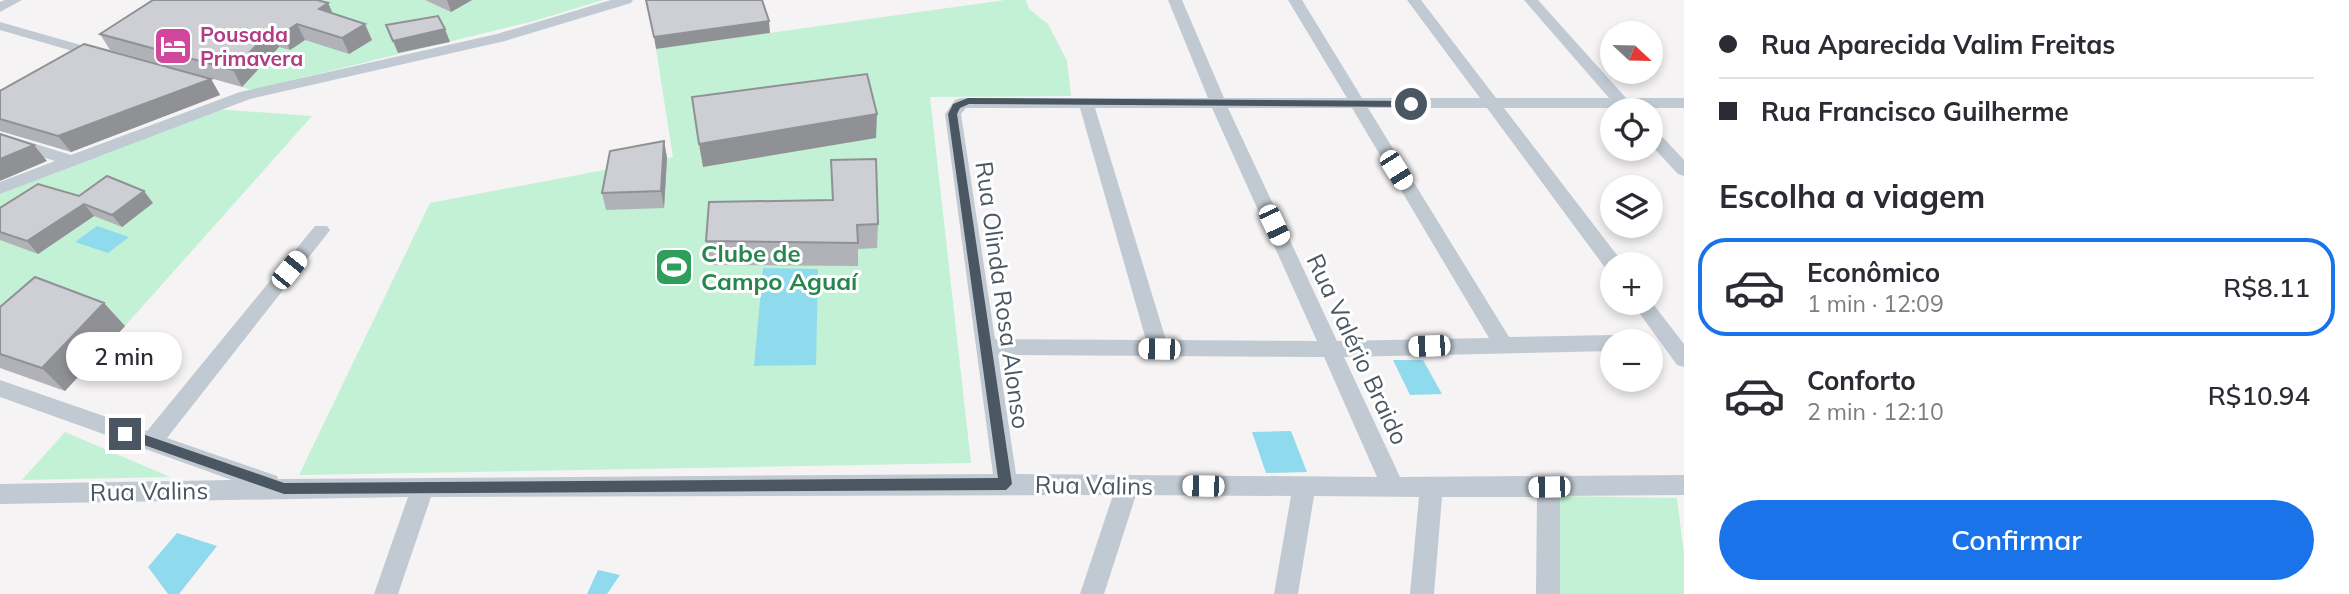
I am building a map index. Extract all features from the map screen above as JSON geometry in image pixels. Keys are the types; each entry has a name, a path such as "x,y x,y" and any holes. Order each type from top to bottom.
{"street":[{"path":"0,8 15,0"},
{"path":"0,188 245,95 500,38 626,0"},
{"name":"Rua Valério Braido","path":"1175,0 1217,101 1394,488"},
{"path":"1295,0 1503,344"},
{"path":"1414,0 1604,252"},
{"path":"1531,0 1617,98"},
{"path":"0,26 116,59"},
{"path":"68,66 112,39"},
{"path":"219,88 245,95"},
{"name":"Rua Olinda Rosa Alonso","path":"1006,484 953,114 956,106 968,101 1086,103"},
{"path":"1159,349 1086,103 1217,101 1600,106"},
{"path":"1663,104 1684,103"},
{"path":"0,138 69,160"},
{"path":"1663,148 1684,170"},
{"path":"150,443 321,230"},
{"path":"1653,315 1678,342 1684,359"},
{"path":"985,347 1331,349 1600,343"},
{"path":"0,388 284,488"},
{"name":"Rua Valins","path":"0,494 423,487 1006,484 1431,489 1684,485"},
{"path":"1092,594 1128,485"},
{"path":"386,594 423,487"},
{"path":"1286,594 1304,487"},
{"path":"1548,594 1549,487"},
{"path":"1422,594 1431,489"}],"green space":[{"path":"268,0 603,0 534,21 252,90 242,87 260,68"},
{"name":"Clube de Campo Aguaí","path":"1005,0 1026,0 1029,9 1048,24 1067,61 1071,96 930,97 971,463 299,475 430,203 673,157 656,49"},
{"path":"214,109 312,116 125,326 57,300 0,351 0,194"},
{"path":"65,432 170,477 22,480"},
{"path":"1558,496 1677,498 1684,553 1684,594 1559,594"}],"water":[{"path":"97,226 129,237 108,253 75,242"},
{"path":"763,268 818,269 816,365 754,366"},
{"path":"1393,360 1423,360 1442,394 1410,395"},
{"path":"1291,431 1307,472 1266,473 1252,432"},
{"path":"177,533 217,546 179,594 168,594 148,567"},
{"path":"598,570 620,575 607,594 587,594"}],"building":[{"path":"153,0 317,0 328,3 319,9 365,24 342,38 297,24 282,34 270,31 233,70 100,34"},
{"path":"646,0 762,0 769,21 654,37"},
{"path":"438,16 445,29 393,41 386,25"},
{"path":"84,44 211,79 58,136 0,119 0,91"},
{"path":"867,74 877,114 699,144 692,97"},
{"path":"0,134 34,145 0,159"},
{"path":"664,141 661,191 602,193 610,151"},
{"path":"876,159 878,224 857,225 858,243 706,241 709,202 833,200 831,160"},
{"path":"107,176 144,191 112,215 84,204 27,241 0,232 0,208 38,184 79,196"},
{"path":"35,277 104,303 42,368 0,354 0,307"}],"place":[{"name":"Pousada Primavera","path":"173,46"},
{"name":"Clube de Campo Aguaí","path":"674,267"}],"route":[{"path":"125,434 284,488 1006,484 953,114 956,106 968,101 1411,104"}]}
